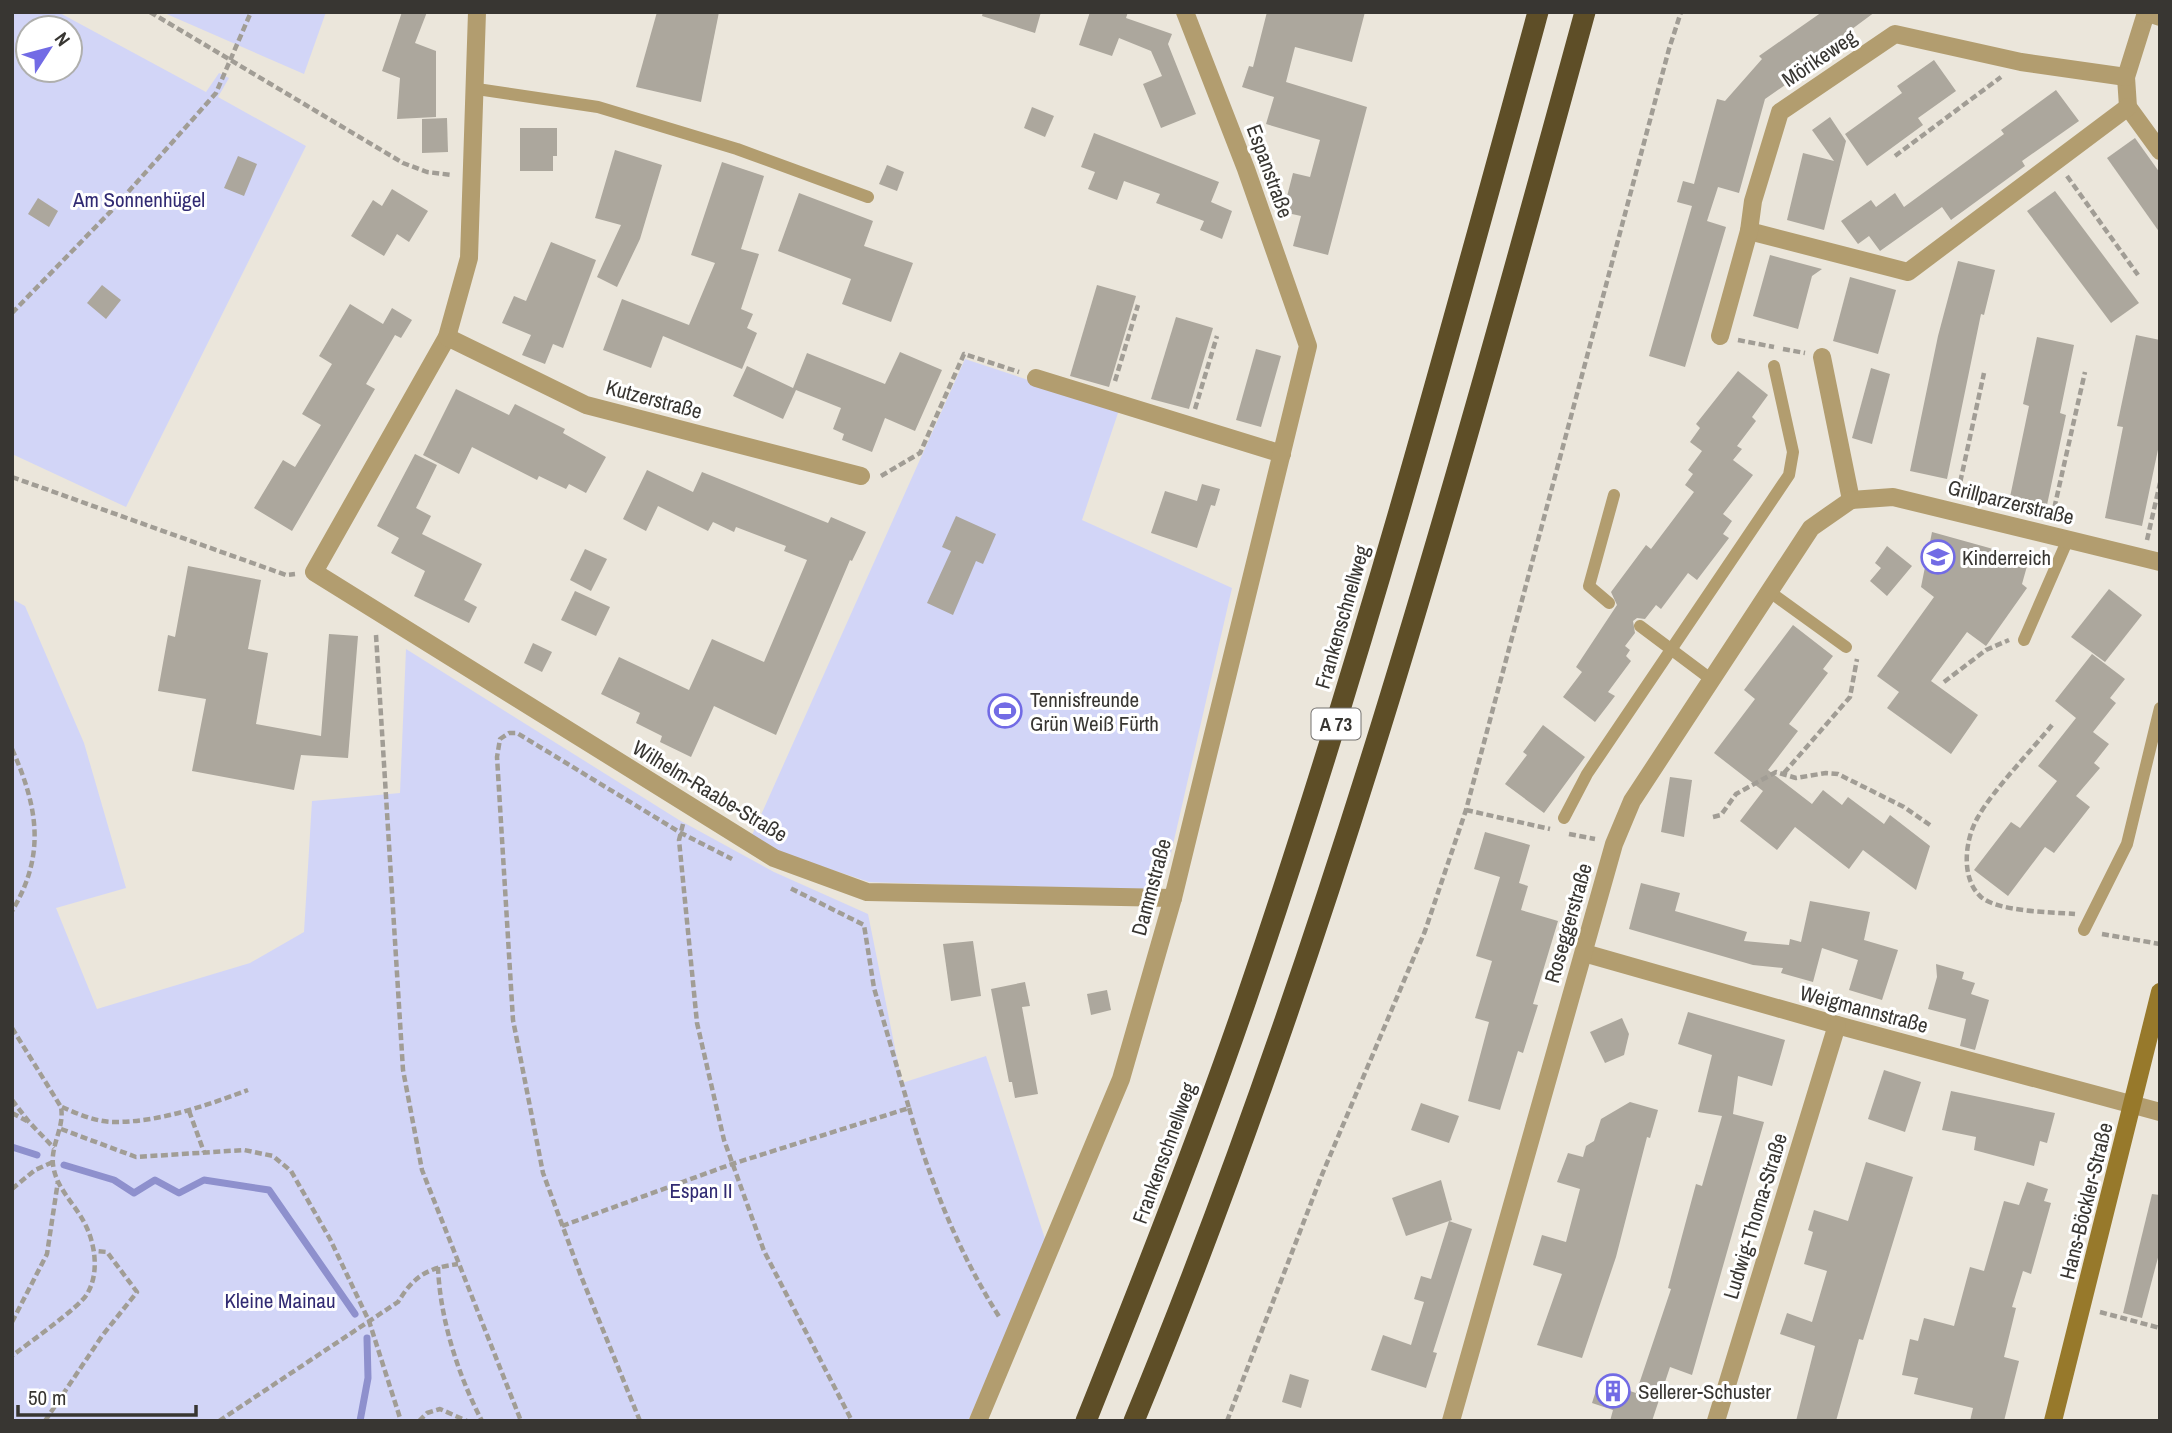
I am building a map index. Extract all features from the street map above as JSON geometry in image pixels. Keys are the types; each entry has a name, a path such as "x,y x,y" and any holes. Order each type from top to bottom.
{"highway":[{"name":"Frankenschnellweg","path":"1086,1421 1210,1101 1323,768 1469,265 1538,12"},
{"name":"A 73","path":"1133,1421 1178,1313 1256,1103 1364,783 1446,512 1586,12"}],"main road":[{"name":"Hans-Böckler-Straße","path":"2053,1421 2160,992"}],"street":[{"path":"314,572 447,337 469,258 477,89 477,12"},
{"name":"Espanstraße","path":"1185,12 1246,169 1308,346"},
{"path":"2160,17 2145,12 2126,77 2128,107 2160,151"},
{"name":"Mörikeweg","path":"1720,336 1749,231 1753,201 1780,112 1895,34 2021,62 2126,77"},
{"path":"1749,231 1908,272 2128,107"},
{"name":"Kutzerstraße","path":"447,337 586,405 861,476"},
{"name":"Dammstraße","path":"978,1421 1121,1079 1173,898 1308,346"},
{"path":"1822,357 1851,500"},
{"path":"1036,378 1282,454"},
{"name":"Grillparzerstraße","path":"1851,500 1893,497 2151,560"},
{"name":"Roseggerstraße","path":"1451,1421 1614,844 1632,801 1811,528 1851,500"},
{"name":"Wilhelm-Raabe-Straße","path":"314,572 774,858 867,892 1173,898"},
{"name":"Weigmannstraße","path":"1584,953 2160,1112"},
{"name":"Ludwig-Thoma-Straße","path":"1716,1421 1837,1025"}],"lane":[{"path":"477,89 598,107 737,149 868,197"},
{"path":"1564,818 1587,774 1789,475 1793,452 1774,366"},
{"path":"1609,603 1589,586 1614,495"},
{"path":"2024,640 2068,539"},
{"path":"1770,592 1846,647"},
{"path":"1640,626 1712,680"},
{"path":"2084,930 2127,844 2160,708"}],"path":[{"path":"150,12 403,163 427,172"},
{"path":"12,313 114,208 216,93 229,57 251,12"},
{"path":"1227,1421 1326,1164 1425,931 1466,810 1665,62 1681,12"},
{"path":"1895,156 2021,62"},
{"path":"2057,161 2138,275"},
{"path":"1110,401 1138,305"},
{"path":"1190,425 1217,336"},
{"path":"861,476 869,481 919,453 964,354 1036,378"},
{"path":"2048,534 2085,372"},
{"path":"1954,512 1984,373"},
{"path":"12,477 286,575 314,572"},
{"path":"2151,560 2160,483"},
{"path":"375,610 403,1070 422,1170 521,1421"},
{"path":"1944,682 1949,675 2004,640 2024,640"},
{"path":"1784,773 1850,697 1858,657 1846,647"},
{"path":"2052,725 1977,817 1967,854 1967,878 1982,897 2002,906 2091,916"},
{"path":"640,1421 543,1173 513,1020 497,757 500,739 509,733 517,733 681,833 742,863"},
{"path":"12,749 30,794 35,833 33,869 12,911"},
{"path":"1713,817 1721,815 1736,794 1776,772 1796,778 1826,772 1838,774 1904,807 1930,825"},
{"path":"688,806 681,833 696,1023 733,1164 764,1251 852,1421"},
{"path":"1466,810 1614,844"},
{"path":"778,882 864,925 874,988 929,1177 985,1295 1014,1339"},
{"path":"2084,930 2160,944"},
{"path":"12,1028 61,1107 61,1129 54,1147 53,1161 58,1180 85,1223 95,1251 94,1277 87,1296 12,1356"},
{"path":"61,1107 88,1117 114,1122 190,1111 248,1090"},
{"path":"12,1100 54,1147"},
{"path":"562,1226 733,1164 909,1108"},
{"path":"190,1111 204,1152"},
{"path":"12,1113 29,1122"},
{"path":"61,1129 136,1157 244,1150 273,1156 291,1171 330,1239 369,1321 401,1421"},
{"path":"12,1189 35,1170 53,1161"},
{"path":"12,1322 47,1254 58,1180"},
{"path":"45,1421 102,1336 137,1292 107,1252 95,1251"},
{"path":"219,1421 398,1302 411,1280 438,1267 458,1264"},
{"path":"438,1267 439,1288 456,1357 469,1395 482,1421"},
{"path":"2083,1307 2157,1327 2158,1318"},
{"path":"419,1421 427,1413 440,1409 467,1421"}],"green space":[{"name":"Am Sonnenhügel","path":"12,12 62,14 14,14 14,84 84,84 84,26 206,92 219,73 229,78 218,97 306,146 126,507 12,454"},
{"path":"162,12 326,12 304,74"},
{"name":"Tennisfreunde Grün Weiß Fürth","path":"965,359 1119,410 1082,520 1232,588 1169,862 1144,891 869,882 781,853 752,835"},
{"path":"12,599 25,606 84,743 126,888 56,908 97,1009 250,963 304,932 312,801 400,793 406,649 679,820 774,872 868,914 902,1083 986,1056 1046,1242 968,1421 12,1421"}],"building":[{"path":"402,12 427,12 415,43 436,51 436,117 397,119 400,78 382,71"},
{"path":"657,12 719,12 701,102 636,87"},
{"path":"983,12 1041,12 1035,33 982,16"},
{"path":"1090,12 1128,12 1126,18 1172,34 1168,44 1196,114 1161,128 1143,84 1162,76 1151,51 1119,38 1112,56 1079,45"},
{"path":"1267,12 1365,12 1352,62 1295,47 1286,82 1367,107 1328,255 1293,246 1301,216 1283,212 1293,173 1310,177 1320,140 1266,124 1274,97 1242,87 1249,66 1253,67"},
{"path":"1822,12 1875,12 1848,32 1852,38 1765,99 1739,193 1718,187 1707,221 1726,227 1685,367 1649,356 1692,206 1677,202 1683,181 1694,184 1717,99 1725,101 1762,59 1759,56"},
{"path":"1934,60 1956,91 1918,118 1923,125 1867,166 1845,134 1902,93 1897,86"},
{"path":"2056,90 2079,121 2022,161 2025,166 1951,220 1942,207 1880,251 1869,236 1858,244 1841,221 1871,200 1876,207 1895,193 1904,207 2004,134 2001,130"},
{"path":"1032,107 1054,116 1045,137 1024,128"},
{"path":"1830,117 1846,141 1824,230 1787,220 1803,153 1834,161 1812,130"},
{"path":"447,118 448,152 422,153 422,119"},
{"path":"520,128 557,128 557,156 553,156 553,171 520,171"},
{"path":"1094,133 1219,182 1211,202 1232,211 1222,239 1200,230 1204,221 1156,203 1160,194 1124,181 1117,200 1088,189 1095,172 1081,167"},
{"path":"2135,138 2160,173 2160,233 2107,158"},
{"path":"615,150 662,165 640,239 617,287 597,277 621,225 595,218"},
{"path":"238,156 257,164 244,196 224,188"},
{"path":"722,162 764,176 741,249 759,254 741,309 753,314 747,328 757,333 742,369 663,336 651,368 603,350 622,299 689,325 715,263 691,255"},
{"path":"887,165 904,172 897,191 879,184"},
{"path":"392,189 428,211 409,242 397,234 384,256 351,236 373,200 382,206"},
{"path":"2055,191 2139,303 2111,323 2027,211"},
{"path":"799,193 873,221 864,246 913,263 891,322 842,304 851,279 778,251"},
{"path":"38,198 58,211 49,227 28,214"},
{"path":"551,242 596,260 563,348 553,344 545,364 522,355 531,335 502,323 514,296 526,301"},
{"path":"1770,255 1822,269 1812,276 1798,329 1753,316"},
{"path":"1958,261 1995,270 1984,315 1981,314 1947,479 1910,471 1938,336"},
{"path":"1850,277 1896,290 1878,354 1833,341"},
{"path":"102,285 121,300 106,319 87,303"},
{"path":"1097,285 1136,296 1109,387 1070,376"},
{"path":"350,304 383,324 392,308 412,320 401,338 395,335 366,384 375,389 292,531 254,508 283,460 295,467 321,425 302,414 332,364 319,356"},
{"path":"1176,317 1213,328 1189,409 1151,399"},
{"path":"2136,335 2160,340 2160,440 2142,526 2105,518 2123,427 2117,426"},
{"path":"2037,337 2074,345 2060,413 2066,415 2047,505 2010,497 2029,406 2023,404"},
{"path":"1256,349 1281,356 1261,427 1236,420"},
{"path":"900,352 942,370 915,431 885,418 872,452 842,440 844,434 833,429 841,408 796,390 783,419 733,396 747,366 793,388 807,353 885,384"},
{"path":"1871,368 1890,374 1872,444 1852,438"},
{"path":"1738,371 1768,395 1752,417 1756,421 1737,446 1742,449 1733,460 1753,475 1723,514 1732,521 1723,534 1729,538 1697,580 1688,573 1661,609 1656,605 1645,619 1637,618 1633,621 1635,633 1625,646 1630,650 1626,656 1631,661 1608,692 1615,696 1595,722 1563,697 1582,672 1576,667 1617,605 1611,592 1646,545 1651,549 1694,492 1685,485 1693,474 1688,470 1702,451 1690,442 1700,428 1696,424"},
{"path":"456,389 509,415 515,404 565,429 563,433 606,457 586,493 569,484 566,489 539,476 537,480 472,447 459,474 423,455"},
{"path":"415,454 437,465 416,508 431,516 422,534 482,564 464,600 477,607 469,623 414,596 425,571 391,553 399,538 377,526"},
{"path":"647,470 693,492 702,472 828,523 831,517 866,532 852,561 850,560 776,735 714,706 691,757 660,742 662,736 636,723 640,713 601,694 619,657 689,690 712,639 764,662 807,560 784,551 786,546 736,527 734,532 713,522 708,531 658,506 646,531 623,519"},
{"path":"1202,484 1220,489 1215,506 1211,505 1197,548 1151,533 1165,491 1197,501"},
{"path":"956,516 996,534 983,564 976,561 953,615 927,603 951,551 942,547"},
{"path":"1932,532 2029,559 2022,584 2027,588 1986,646 1967,632 1931,681 1978,715 1951,754 1887,708 1899,692 1877,676 1934,597 1921,587"},
{"path":"1887,546 1912,566 1887,596 1870,581 1881,568 1875,563"},
{"path":"585,549 607,559 591,591 570,580"},
{"path":"188,566 261,580 248,649 268,653 256,724 321,736 329,634 358,636 348,758 301,755 294,790 192,771 206,699 158,691 168,635 175,637"},
{"path":"2109,589 2142,615 2105,662 2071,637"},
{"path":"575,591 610,607 596,636 561,620"},
{"path":"1793,625 1833,656 1823,669 1828,673 1789,724 1798,731 1768,770 1812,804 1823,790 1842,805 1848,797 1884,824 1890,815 1930,846 1916,890 1863,850 1849,869 1795,827 1777,850 1740,821 1763,791 1714,753 1755,699 1744,690"},
{"path":"533,643 552,652 542,672 524,663"},
{"path":"2092,654 2125,679 2110,698 2116,703 2093,732 2109,744 2094,763 2100,768 2076,796 2090,807 2054,853 2045,847 2008,896 1974,870 2011,822 2020,828 2057,781 2038,766 2076,718 2055,701"},
{"path":"1543,725 1585,757 1544,813 1505,784 1527,755 1523,752"},
{"path":"1670,777 1692,780 1684,837 1661,832"},
{"path":"1485,832 1530,845 1519,883 1528,886 1521,910 1558,921 1533,1004 1538,1005 1523,1053 1518,1051 1500,1110 1468,1101 1489,1022 1475,1018 1492,961 1476,956 1500,877 1474,869"},
{"path":"1641,883 1680,893 1675,911 1747,932 1744,941 1789,945 1790,939 1801,942 1810,901 1870,912 1864,940 1898,950 1882,1000 1849,990 1858,960 1822,948 1813,982 1781,973 1783,968 1753,965 1629,929"},
{"path":"973,941 981,996 951,1001 943,944"},
{"path":"1936,964 1964,972 1962,979 1975,983 1971,994 1989,1000 1975,1050 1960,1046 1966,1019 1928,1009 1937,977"},
{"path":"1025,982 1030,1006 1022,1007 1038,1094 1015,1098 1012,1082 1009,1082 991,989"},
{"path":"1107,990 1111,1010 1091,1015 1087,994"},
{"path":"1688,1012 1785,1040 1772,1086 1738,1076 1733,1114 1764,1122 1692,1375 1670,1367 1652,1421 1610,1421 1613,1410 1592,1403 1599,1381 1636,1393 1671,1289 1668,1288 1696,1184 1702,1186 1722,1116 1698,1112 1712,1055 1678,1044"},
{"path":"1622,1018 1629,1034 1624,1055 1605,1063 1590,1032"},
{"path":"1884,1070 1921,1082 1905,1132 1868,1119"},
{"path":"1951,1091 2055,1113 2047,1143 2040,1141 2034,1166 1974,1150 1976,1137 1942,1130"},
{"path":"1630,1102 1658,1110 1650,1138 1647,1137 1616,1257 1582,1358 1537,1345 1562,1274 1533,1265 1542,1235 1566,1242 1580,1189 1557,1182 1568,1153 1583,1157 1586,1146 1594,1141 1601,1119"},
{"path":"1421,1103 1459,1116 1449,1143 1411,1130"},
{"path":"1866,1162 1913,1177 1863,1340 1859,1339 1836,1421 1796,1421 1815,1346 1780,1334 1787,1313 1812,1322 1827,1271 1804,1264 1813,1232 1808,1230 1814,1210 1848,1221"},
{"path":"1441,1180 1452,1220 1406,1236 1392,1198"},
{"path":"2027,1182 2048,1189 2044,1201 2051,1203 2031,1274 2023,1271 2012,1307 2016,1308 2004,1357 2019,1361 2004,1421 1970,1421 1973,1408 1914,1394 1918,1378 1902,1375 1910,1339 1918,1341 1924,1318 1954,1326 1970,1267 1984,1271 2004,1201 2019,1205"},
{"path":"2152,1194 2160,1195 2160,1250 2142,1318 2123,1313"},
{"path":"1449,1221 1472,1229 1433,1352 1437,1353 1426,1388 1371,1370 1383,1335 1411,1345 1424,1302 1414,1299 1421,1276 1431,1279"},
{"path":"1290,1374 1309,1380 1301,1408 1282,1402"}],"waterway":[{"path":"12,1147 37,1155"},
{"path":"64,1165 114,1180 134,1193 155,1180 179,1193 204,1180 269,1190 355,1314"},
{"path":"360,1421 368,1378 367,1338"}],"place":[{"name":"Kinderreich","path":"1938,557"},
{"name":"Tennisfreunde Grün Weiß Fürth","path":"1005,711"},
{"name":"Sellerer-Schuster","path":"1613,1391"}],"park label":[{"name":"Espan II","path":"701,1190"},
{"name":"Kleine Mainau","path":"280,1300"}]}
